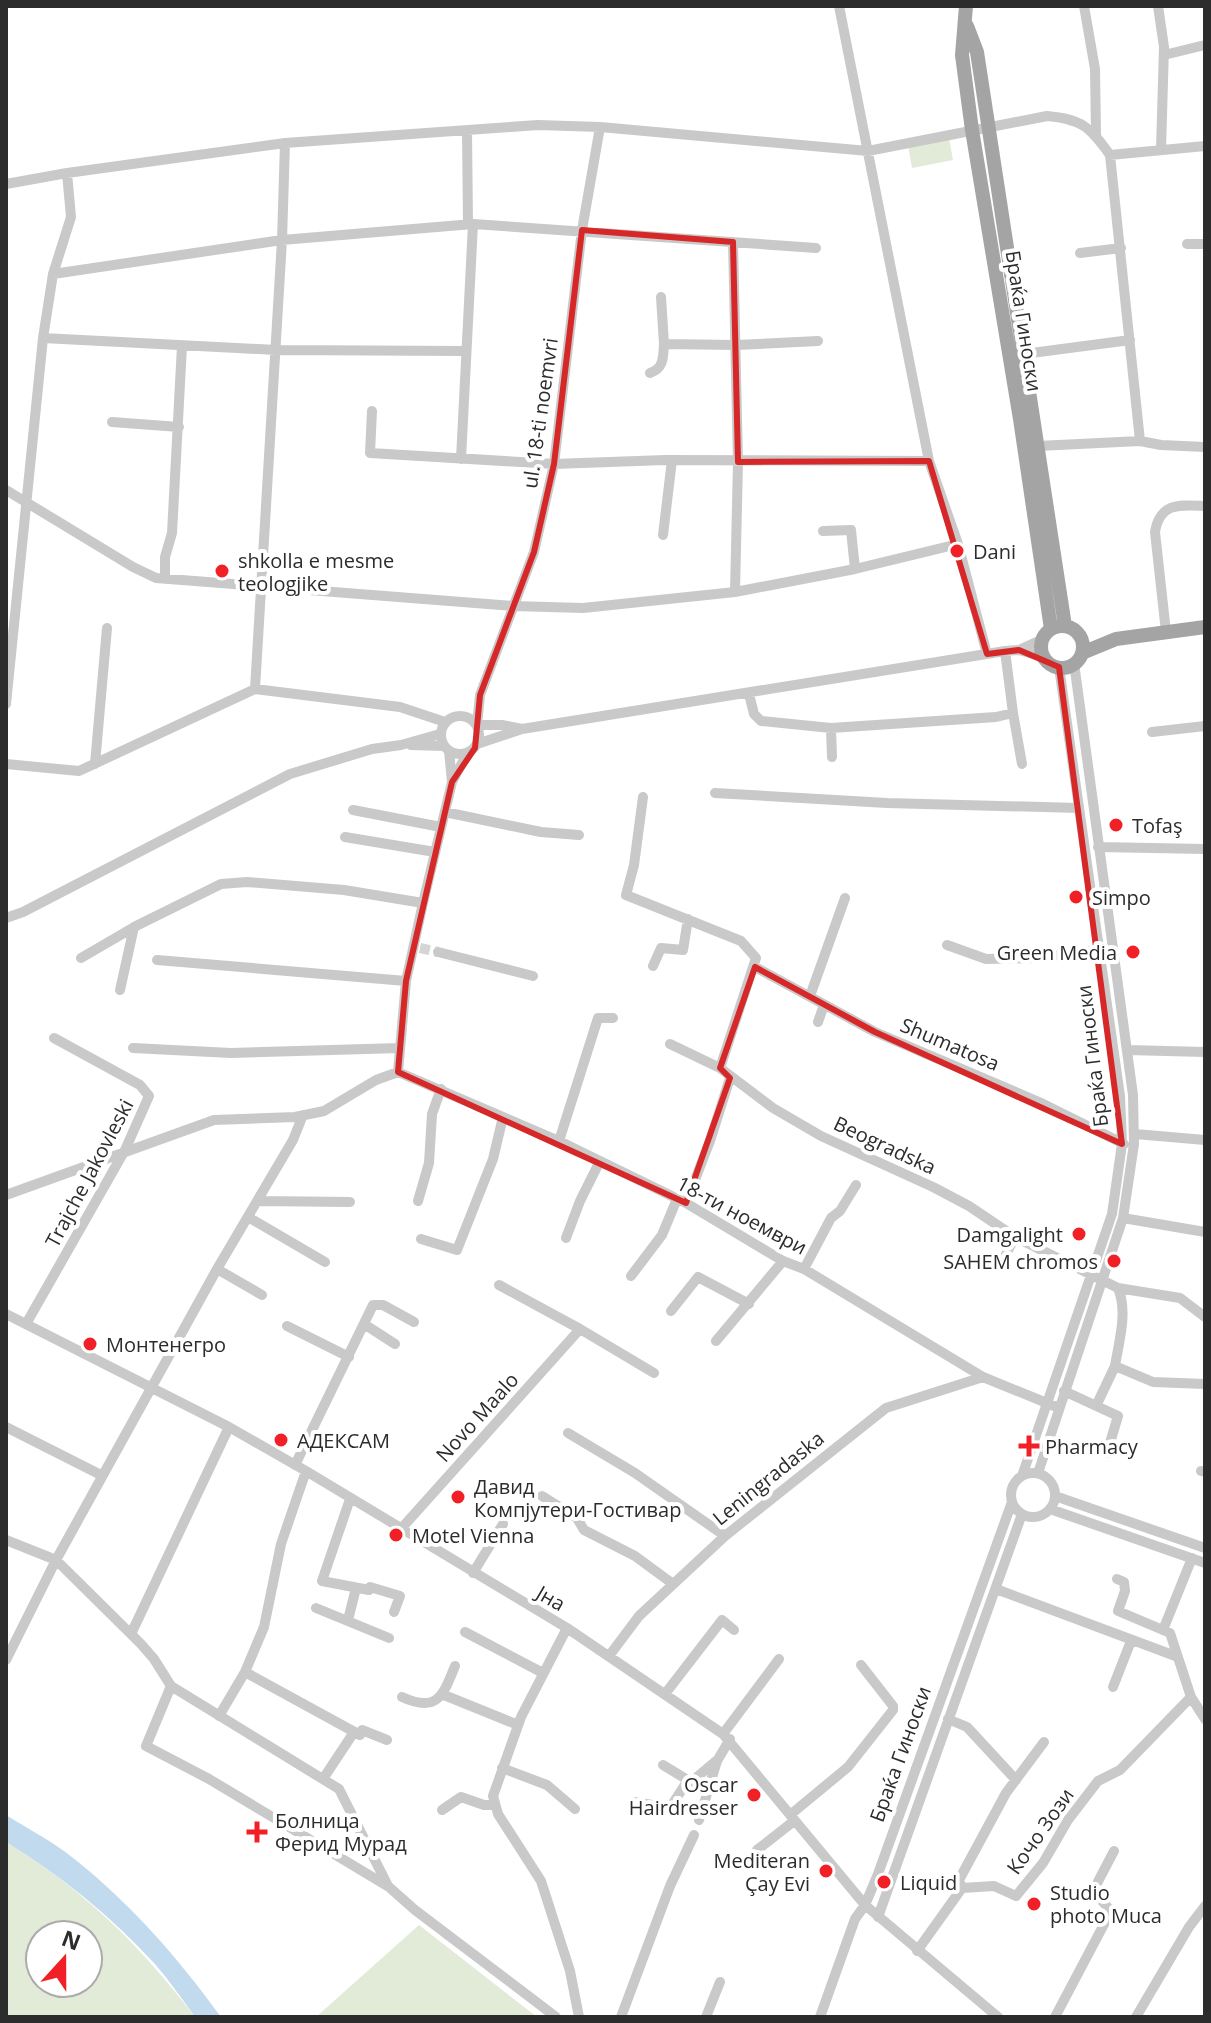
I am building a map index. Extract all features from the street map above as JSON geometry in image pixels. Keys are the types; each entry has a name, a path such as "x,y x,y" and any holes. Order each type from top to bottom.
{"main road":[{"name":"Браќа Гиноски","path":"964,9 977,52 1038,446 1058,631 1044,657"},
{"name":"Браќа Гиноски","path":"964,9 962,55 972,130 1058,631"},
{"path":"1058,631 1116,639 1205,627"},
{"name":"Браќа Гиноски","path":"1058,631 1082,640 1072,661"},
{"path":"1044,657 1072,661 1116,639"}],"street":[{"path":"839,6 929,461 958,544 987,654"},
{"path":"1084,6 1095,69 1096,134"},
{"path":"1158,6 1164,55 1161,150"},
{"path":"1164,55 1205,45"},
{"path":"6,184 285,143 551,125 868,151 1047,116 1069,118 1081,122 1096,134 1110,155 1140,441"},
{"name":"ul. 18-ti noemvri","path":"477,725 480,695 534,552 554,464 582,230 600,127"},
{"path":"461,459 470,224 467,131"},
{"path":"255,689 285,143"},
{"path":"1110,155 1205,146"},
{"path":"6,704 43,338 53,274 71,217 67,173"},
{"path":"53,274 282,240 470,224 816,248"},
{"path":"733,242 738,462 735,592"},
{"path":"1187,244 1205,244"},
{"path":"1080,253 1121,248"},
{"path":"650,373 658,370 663,363 661,297"},
{"path":"43,338 276,350 465,351"},
{"path":"1024,354 1130,340"},
{"path":"664,344 736,345 818,341"},
{"path":"165,578 165,557 172,533 182,346"},
{"path":"372,411 370,453 554,464 672,460 929,461"},
{"path":"112,422 179,427"},
{"path":"1038,446 1140,441 1205,447"},
{"path":"663,535 672,460"},
{"path":"6,490 156,578 513,606 583,608 735,592 855,569 958,544"},
{"path":"1166,632 1155,532 1157,520 1166,510 1175,507 1205,506"},
{"path":"823,531 851,530 855,569"},
{"path":"95,764 107,628"},
{"path":"1019,650 1058,631"},
{"path":"6,1195 214,1120 324,1111 376,1080 398,1072 406,981 417,947 423,903 441,827 452,782 468,752 477,744 522,729 1005,651 1019,650 1044,657"},
{"path":"1005,651 1022,764"},
{"name":"Браќа Гиноски","path":"820,2017 855,1919 865,1905 1012,1502 1012,1487 1022,1476 1112,1214 1122,1144 1120,1096 1079,808 1072,661"},
{"name":"Браќа Гиноски","path":"1038,1473 1123,1218 1135,1139 1133,1095 1072,661"},
{"path":"6,764 79,771 255,689 400,707 445,722 462,715 477,725 522,729"},
{"path":"749,694 754,714 761,721 831,728 996,717 1013,713"},
{"name":"ul. 18-ti noemvri","path":"462,715 480,695"},
{"path":"445,722 440,734 447,749 452,782"},
{"path":"477,725 477,744"},
{"path":"1152,732 1205,726"},
{"path":"831,728 832,757"},
{"path":"6,918 290,774 372,749 440,734"},
{"path":"401,745 447,749 455,754 468,752"},
{"path":"715,793 887,803 1079,808"},
{"path":"643,797 634,865 626,895 741,941 756,958 720,1068"},
{"path":"353,810 441,827"},
{"path":"445,812 541,832 579,835"},
{"path":"345,837 435,852"},
{"path":"1098,847 1205,849"},
{"path":"81,958 134,927 221,884 247,882 344,890 423,903"},
{"path":"810,996 845,898"},
{"path":"653,966 661,948 683,950 688,919"},
{"path":"120,990 134,927"},
{"path":"947,945 986,959 1035,958 1099,950"},
{"path":"438,952 533,976"},
{"path":"157,960 406,981"},
{"name":"Shumatosa","path":"755,967 875,1032 1039,1102 1122,1144 1135,1139 1205,1140"},
{"path":"818,1022 824,1005"},
{"path":"559,1141 598,1018 613,1018"},
{"name":"Trajche Jakovleski","path":"26,1324 125,1150 149,1096 147,1090 54,1038"},
{"name":"Beogradska","path":"670,1044 720,1068 773,1108 821,1136 933,1187 969,1206 1015,1237 1090,1273"},
{"path":"133,1048 231,1053 400,1048"},
{"path":"1127,1050 1205,1052"},
{"name":"18-ти ноември","path":"398,1072 559,1141 682,1201 783,1261 804,1269 983,1377 1059,1408"},
{"path":"631,1276 662,1235 682,1201 710,1141 730,1078"},
{"path":"418,1201 429,1163 432,1114 441,1089"},
{"path":"6,1660 101,1475 293,1140 303,1115"},
{"path":"421,1239 457,1250 493,1159 503,1117"},
{"path":"566,1238 600,1161"},
{"path":"804,1269 831,1218 840,1211 856,1185"},
{"path":"257,1201 350,1202"},
{"path":"248,1217 325,1262"},
{"path":"1123,1218 1205,1232"},
{"path":"1002,1262 1015,1237"},
{"path":"716,1341 783,1261"},
{"path":"217,1269 262,1295"},
{"path":"1090,1273 1118,1288 1180,1298 1205,1317"},
{"path":"671,1311 698,1277 749,1304"},
{"path":"499,1285 654,1373"},
{"path":"1097,1404 1115,1366 1122,1315 1118,1288"},
{"path":"295,1465 373,1305 383,1305 414,1322"},
{"name":"Јна","path":"6,1314 229,1427 306,1471 567,1628 726,1736 865,1905 998,2017"},
{"path":"364,1324 395,1344"},
{"path":"287,1326 349,1357"},
{"name":"Novo Maalo","path":"400,1530 580,1329"},
{"path":"1115,1366 1153,1382 1205,1384"},
{"name":"Leningradaska","path":"609,1656 639,1616 725,1536 886,1408 983,1377"},
{"path":"1064,1391 1118,1416 1107,1453"},
{"path":"6,1427 101,1475"},
{"path":"131,1634 229,1427"},
{"path":"568,1433 635,1473 725,1536"},
{"path":"219,1716 245,1672 264,1627 281,1544 306,1471"},
{"path":"1012,1502 1022,1514 1037,1517 1050,1509 1055,1496 1051,1481 1038,1473 1022,1476"},
{"path":"542,1496 577,1518 584,1530 635,1556 673,1584"},
{"path":"1055,1496 1205,1548"},
{"path":"350,1499 322,1581 369,1590 370,1587 400,1596 394,1612"},
{"path":"1050,1509 1205,1563"},
{"name":"Браќа Гиноски","path":"878,1917 1022,1514"},
{"path":"473,1573 503,1524"},
{"path":"6,1540 56,1560 154,1659 171,1686 339,1789 389,1887"},
{"path":"1163,1630 1192,1558"},
{"path":"1117,1579 1124,1582 1125,1591 1118,1611 1170,1633 1191,1697 1205,1719"},
{"path":"348,1620 356,1588"},
{"path":"996,1589 1178,1657"},
{"path":"316,1608 389,1638"},
{"path":"665,1694 722,1620 734,1630"},
{"path":"567,1628 518,1725 494,1788 494,1805 541,1881 570,1971 579,2017"},
{"path":"465,1632 543,1673"},
{"path":"1113,1687 1131,1641"},
{"path":"699,1820 726,1736 779,1659"},
{"path":"757,1850 848,1767 893,1710 861,1665"},
{"path":"402,1697 425,1703 437,1700 444,1695 455,1666"},
{"path":"245,1672 360,1735 362,1730 387,1740"},
{"path":"171,1686 146,1746 209,1779 389,1887 556,2017"},
{"path":"444,1695 518,1725"},
{"name":"Кочо Зози","path":"962,1888 994,1886 1016,1896 1043,1863 1068,1820 1098,1781 1120,1770 1191,1697"},
{"path":"948,1719 967,1727 1016,1780"},
{"path":"323,1779 354,1732"},
{"path":"917,1951 962,1888 959,1880 1006,1793 1044,1742"},
{"path":"663,1765 691,1782 717,1761"},
{"path":"502,1768 547,1785 575,1809"},
{"path":"634,1802 670,1808 688,1780"},
{"path":"442,1810 461,1797 494,1805"},
{"path":"621,2017 670,1886 694,1835"},
{"path":"1055,2017 1111,1911 1093,1891 1114,1851"},
{"path":"1136,2017 1189,1927 1205,1906"},
{"path":"706,2017 720,1982"}],"highlighted area":[{"path":"582,230 733,242 738,462 929,461 987,654 1019,650 1059,667 1122,1144 875,1032 755,967 720,1068 730,1078 686,1203 398,1072 406,981 423,903 452,782 475,748 480,695 534,552 554,464"}],"green space":[{"path":"949,138 953,160 912,168 908,146"},
{"path":"6,1842 61,1880 109,1920 153,1966 195,2017 6,2017"},
{"path":"419,1925 537,2017 316,2017"}],"water":[{"path":"6,1815 64,1851 129,1907 168,1949 221,2017 195,2017 160,1969 103,1913 46,1868 6,1842"}],"tunnel":[{"path":"420,948 438,952"}],"place":[{"name":"Dani","path":"957,551"},
{"name":"shkolla e mesme teologjike","path":"222,571"},
{"name":"Tofaş","path":"1116,825"},
{"name":"Simpo","path":"1076,897"},
{"name":"Green Media","path":"1133,952"},
{"name":"Damgalight","path":"1079,1234"},
{"name":"SAHEM chromos","path":"1114,1261"},
{"name":"Монтенегро","path":"90,1344"},
{"name":"АДЕКСАМ","path":"281,1440"},
{"name":"Pharmacy","path":"1029,1446"},
{"name":"Давид Компјутери-Гостивар","path":"458,1497"},
{"name":"Motel Vienna","path":"396,1535"},
{"name":"Oscar Hairdresser","path":"754,1795"},
{"name":"Болница Ферид Мурад","path":"257,1832"},
{"name":"Mediteran Çay Evi","path":"826,1871"},
{"name":"Liquid","path":"884,1882"},
{"name":"Studio photo Muca","path":"1034,1904"}]}
